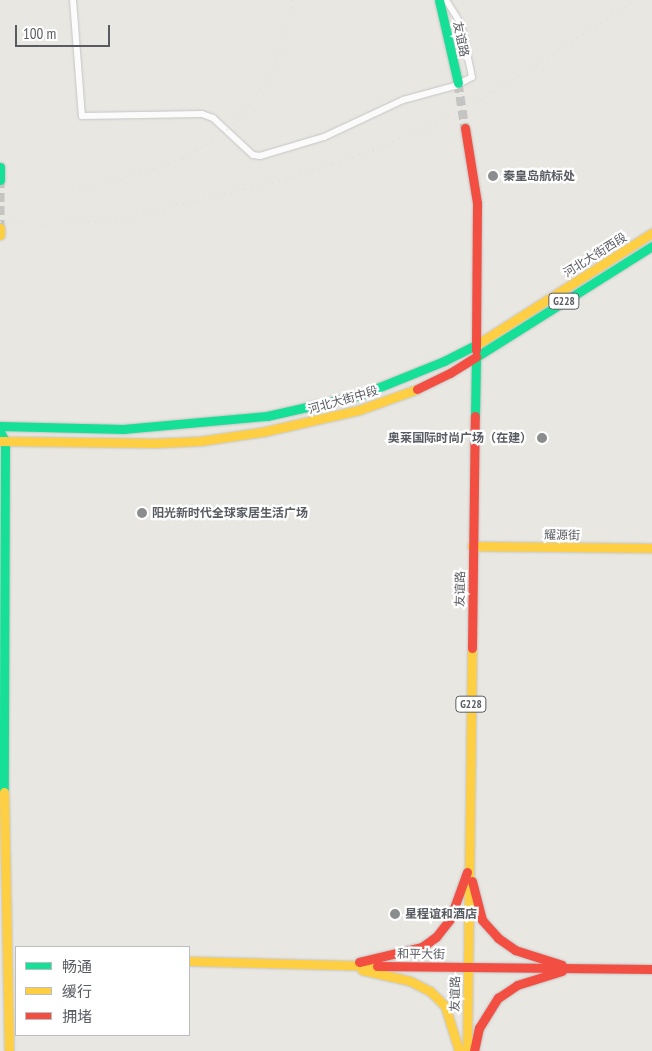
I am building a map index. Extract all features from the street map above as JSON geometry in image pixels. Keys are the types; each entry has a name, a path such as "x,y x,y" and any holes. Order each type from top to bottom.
{"main road":[{"name":"友谊路","path":"439,0 458,82"},
{"name":"友谊路","path":"465,128 477,203 467,1051"},
{"path":"0,167 0,180"},
{"path":"0,228 0,235"},
{"name":"河北大街西段","path":"0,426 123,429 267,416 360,395 436,364 476,345 652,233"},
{"name":"河北大街中段","path":"2,441 155,443 200,440 262,432 332,417 406,394 450,374 652,246"},
{"path":"0,432 2,441 3,958 9,1051"},
{"name":"耀源街","path":"472,546 652,548"},
{"path":"345,965 422,947 436,937 450,919 469,868"},
{"path":"469,868 482,920 498,938 515,950 572,968"},
{"name":"和平大街","path":"190,961 652,969"},
{"path":"345,965 410,981 430,991 445,1006 459,1051"},
{"path":"474,1051 478,1028 498,998 517,985 572,968"}],"street":[{"path":"73,0 82,116 202,114 213,118 253,155 260,156 324,136 403,100 455,86 472,77 461,24 446,0"}],"tunnel":[{"path":"458,83 465,128"},
{"path":"0,180 0,228"}],"railway":[{"path":"79,190 155,169 183,158 207,145 227,130 245,112 270,75 283,42 293,0"},
{"path":"0,222 46,225 122,219 286,179 373,150 424,129 495,92 636,0"}],"traffic: fast":[{"path":"439,0 458,83"},
{"path":"0,167 0,180"},
{"path":"475,416 476,357 652,246"},
{"path":"0,426 123,429 267,416 360,395 444,361 476,345"},
{"path":"0,432 5,441 4,792"}],"traffic: slow":[{"path":"0,228 0,235"},
{"path":"476,345 652,233"},
{"path":"0,441 155,443 200,441 262,432 359,410 417,389"},
{"path":"472,546 652,548"},
{"path":"467,1051 472,648"},
{"path":"4,792 9,1051"},
{"path":"190,961 377,966"},
{"path":"362,970 410,981 430,991 445,1006 459,1051"}],"traffic: jam":[{"path":"465,128 477,203 476,350"},
{"path":"417,389 450,373 476,357"},
{"path":"472,648 475,416"},
{"path":"359,962 422,947 436,937 450,919 467,872"},
{"path":"472,881 482,920 498,938 515,950 562,965"},
{"path":"377,966 652,969"},
{"path":"474,1051 479,1028 498,998 517,985 562,971"}],"place":[{"name":"秦皇岛航标处","path":"493,176"},
{"name":"奥莱国际时尚广场（在建）","path":"542,438"},
{"name":"阳光新时代全球家居生活广场","path":"142,513"},
{"name":"星程谊和酒店","path":"395,914"}]}
